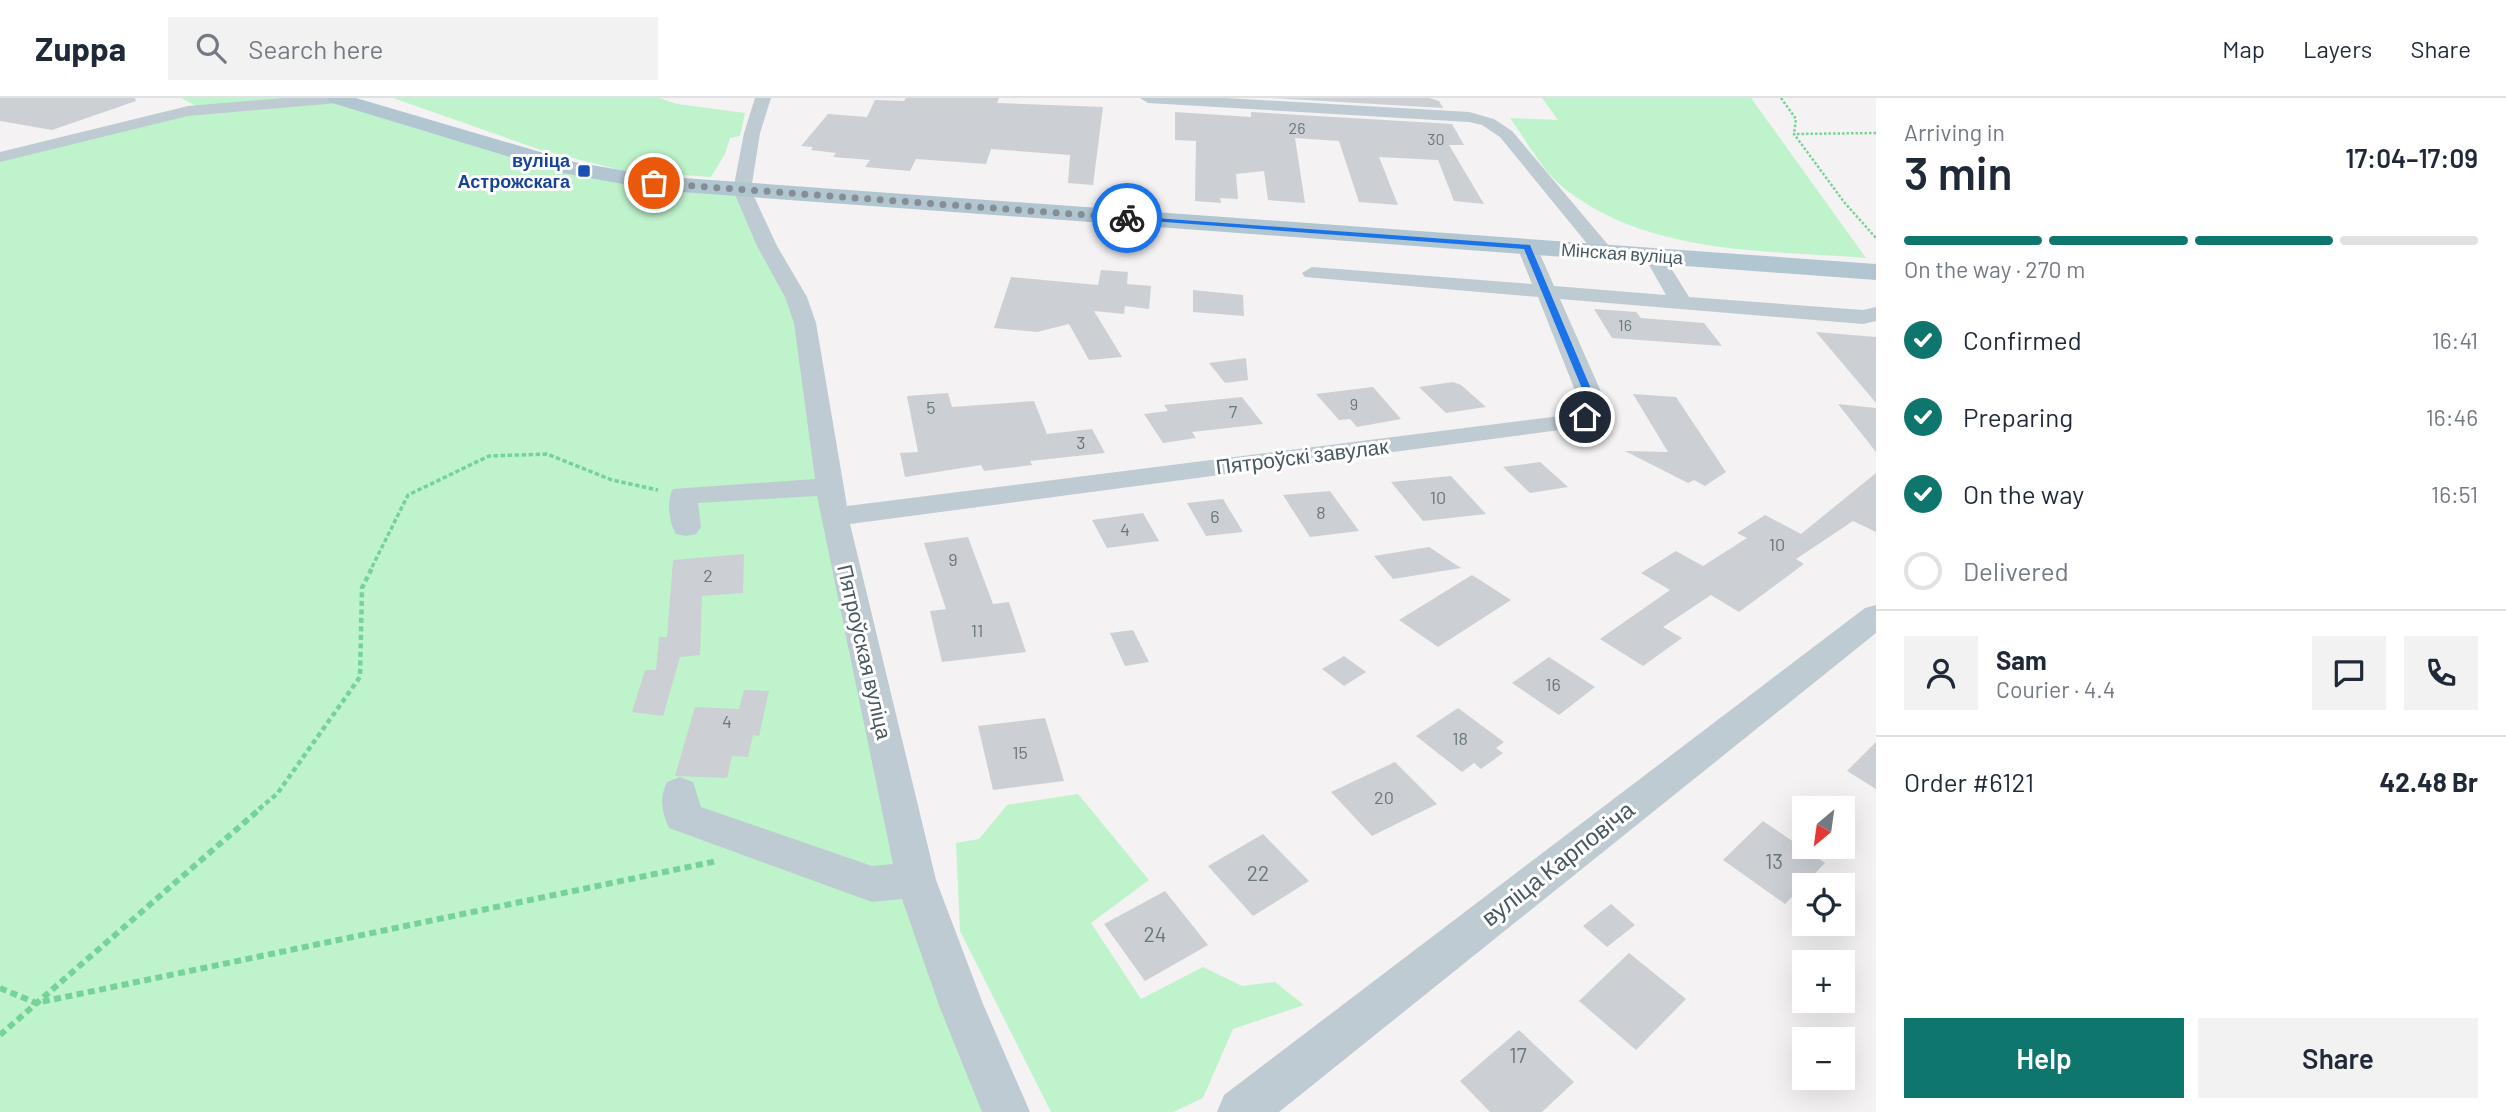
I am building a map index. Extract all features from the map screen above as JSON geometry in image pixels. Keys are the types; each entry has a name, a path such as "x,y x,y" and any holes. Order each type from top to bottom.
{"main road":[{"name":"Мінская вуліца","path":"337,98 598,174 742,190 1828,269 1873,275"}],"street":[{"path":"0,157 188,111 337,98"},
{"path":"742,190 751,133 764,98"},
{"path":"1148,98 1224,100 1469,117 1488,122 1506,134 1605,253"},
{"path":"1455,98 1469,117"},
{"name":"Пятроўская вуліца","path":"742,190 745,201 801,308 832,502 916,880 962,1008 1006,1112"},
{"name":"Пятроўскі завулак","path":"832,502 1573,422 1585,417 1591,411 1593,403 1527,247"},
{"path":"1654,256 1682,303"},
{"path":"1312,273 1863,317 1876,314"},
{"path":"686,527 683,495 832,502"},
{"name":"вуліца Карповіча","path":"1241,1112 1876,616"},
{"path":"680,793 683,817 872,884 916,880"}],"path":[{"path":"1781,98 1796,119 1794,134 1844,202 1876,238"},
{"path":"1794,134 1876,133"},
{"path":"0,1035 277,794 360,677 362,588 408,495 489,456 547,454 612,480 683,495"},
{"path":"0,988 36,1003 773,850"}],"green space":[{"path":"181,98 336,98 571,168 742,190 796,297 916,880 1006,1112 0,1112 0,157 200,108"},
{"path":"393,98 659,98 677,104 745,113 740,136 730,138 725,154 711,177 624,171 541,150"},
{"path":"1542,98 1751,98 1866,258 1709,245 1671,238 1598,211 1557,182 1510,118 1558,120"},
{"path":"1078,794 1149,880 1091,923 1141,999 1203,967 1242,986 1275,982 1304,1005 1233,1029 1203,1098 1173,1112 1051,1112 960,931 956,843 979,839 1007,805"}],"building":[{"path":"0,98 135,98 136,101 52,130 0,121"},
{"path":"906,98 999,98 997,103 1103,107 1093,185 1068,183 1070,155 991,149 986,164 916,159 910,171 865,167 870,160 833,157 836,153 801,146 828,114 867,117 875,100 904,101"},
{"path":"1272,98 1429,98 1439,101 1443,108"},
{"path":"1175,112 1251,117 1251,112 1452,124 1464,145 1449,145 1484,204 1454,201 1438,160 1379,157 1398,205 1359,202 1339,141 1295,138 1305,203 1268,200 1264,171 1236,174 1238,199 1220,198 1221,203 1195,201 1196,141 1175,140"},
{"path":"1101,270 1128,272 1127,284 1151,286 1149,309 1125,306 1124,314 1094,311 1122,357 1089,360 1069,324 1037,332 994,328 1011,277 1098,285"},
{"path":"1193,290 1243,295 1244,316 1193,312"},
{"path":"1594,309 1636,312 1641,318 1704,323 1722,346 1612,338"},
{"path":"1816,332 1876,337 1876,403"},
{"path":"1246,358 1248,380 1225,383 1209,363"},
{"path":"1453,382 1461,385 1486,407 1446,413 1419,387"},
{"path":"1373,387 1401,419 1357,427 1350,419 1339,420 1316,394"},
{"path":"948,393 952,407 1034,401 1047,434 1092,429 1105,453 1030,461 1032,465 984,471 981,465 905,477 900,453 918,452 907,396"},
{"path":"1633,394 1676,397 1726,472 1705,486 1694,480 1688,483 1625,451 1668,452"},
{"path":"1242,397 1263,424 1192,432 1196,438 1163,443 1144,414 1168,411 1164,405"},
{"path":"1838,404 1876,408 1876,452"},
{"path":"1540,462 1568,487 1530,493 1503,467"},
{"path":"1876,473 1876,532 1853,521 1796,559 1804,564 1739,612 1711,595 1663,627 1682,638 1643,666 1600,639 1670,590 1641,573 1676,551 1703,566 1747,538 1737,533 1765,515 1801,534"},
{"path":"1451,476 1486,514 1423,521 1391,482"},
{"path":"1330,491 1359,531 1310,537 1283,495"},
{"path":"1223,499 1243,532 1206,536 1187,503"},
{"path":"1143,513 1159,541 1107,548 1092,520"},
{"path":"968,537 993,604 1009,602 1026,652 942,662 930,611 946,609 924,543"},
{"path":"1429,547 1461,568 1393,579 1374,556"},
{"path":"744,554 743,593 702,596 700,655 680,657 663,716 632,712 645,670 656,670 659,637 667,637 673,560"},
{"path":"1472,575 1511,600 1438,647 1399,620"},
{"path":"1133,630 1149,662 1125,666 1110,633"},
{"path":"1344,656 1366,672 1344,686 1322,669"},
{"path":"1549,657 1595,687 1559,715 1512,683"},
{"path":"744,690 769,691 759,736 753,735 748,757 732,756 727,778 675,776 695,707 739,709"},
{"path":"1458,708 1504,742 1496,748 1503,753 1481,769 1474,763 1462,772 1416,736"},
{"path":"1045,718 1064,781 993,790 978,726"},
{"path":"1876,742 1876,789 1847,771"},
{"path":"1395,762 1437,804 1372,836 1331,792"},
{"path":"1763,821 1792,841 1792,859 1819,859 1825,863 1815,873 1792,873 1792,897 1785,904 1723,860"},
{"path":"1263,834 1309,881 1253,916 1208,866"},
{"path":"1165,891 1208,945 1145,981 1104,924"},
{"path":"1611,904 1635,925 1607,947 1583,926"},
{"path":"1629,953 1686,999 1636,1050 1579,1001"},
{"path":"1519,1030 1574,1082 1542,1112 1490,1112 1460,1081"}],"way so far":[{"path":"654,183 1127,218"}],"place":[{"name":"вуліца Астрожскага","path":"584,171"}],"route":[{"path":"1127,218 1527,247 1593,403 1591,411 1585,417"}]}
